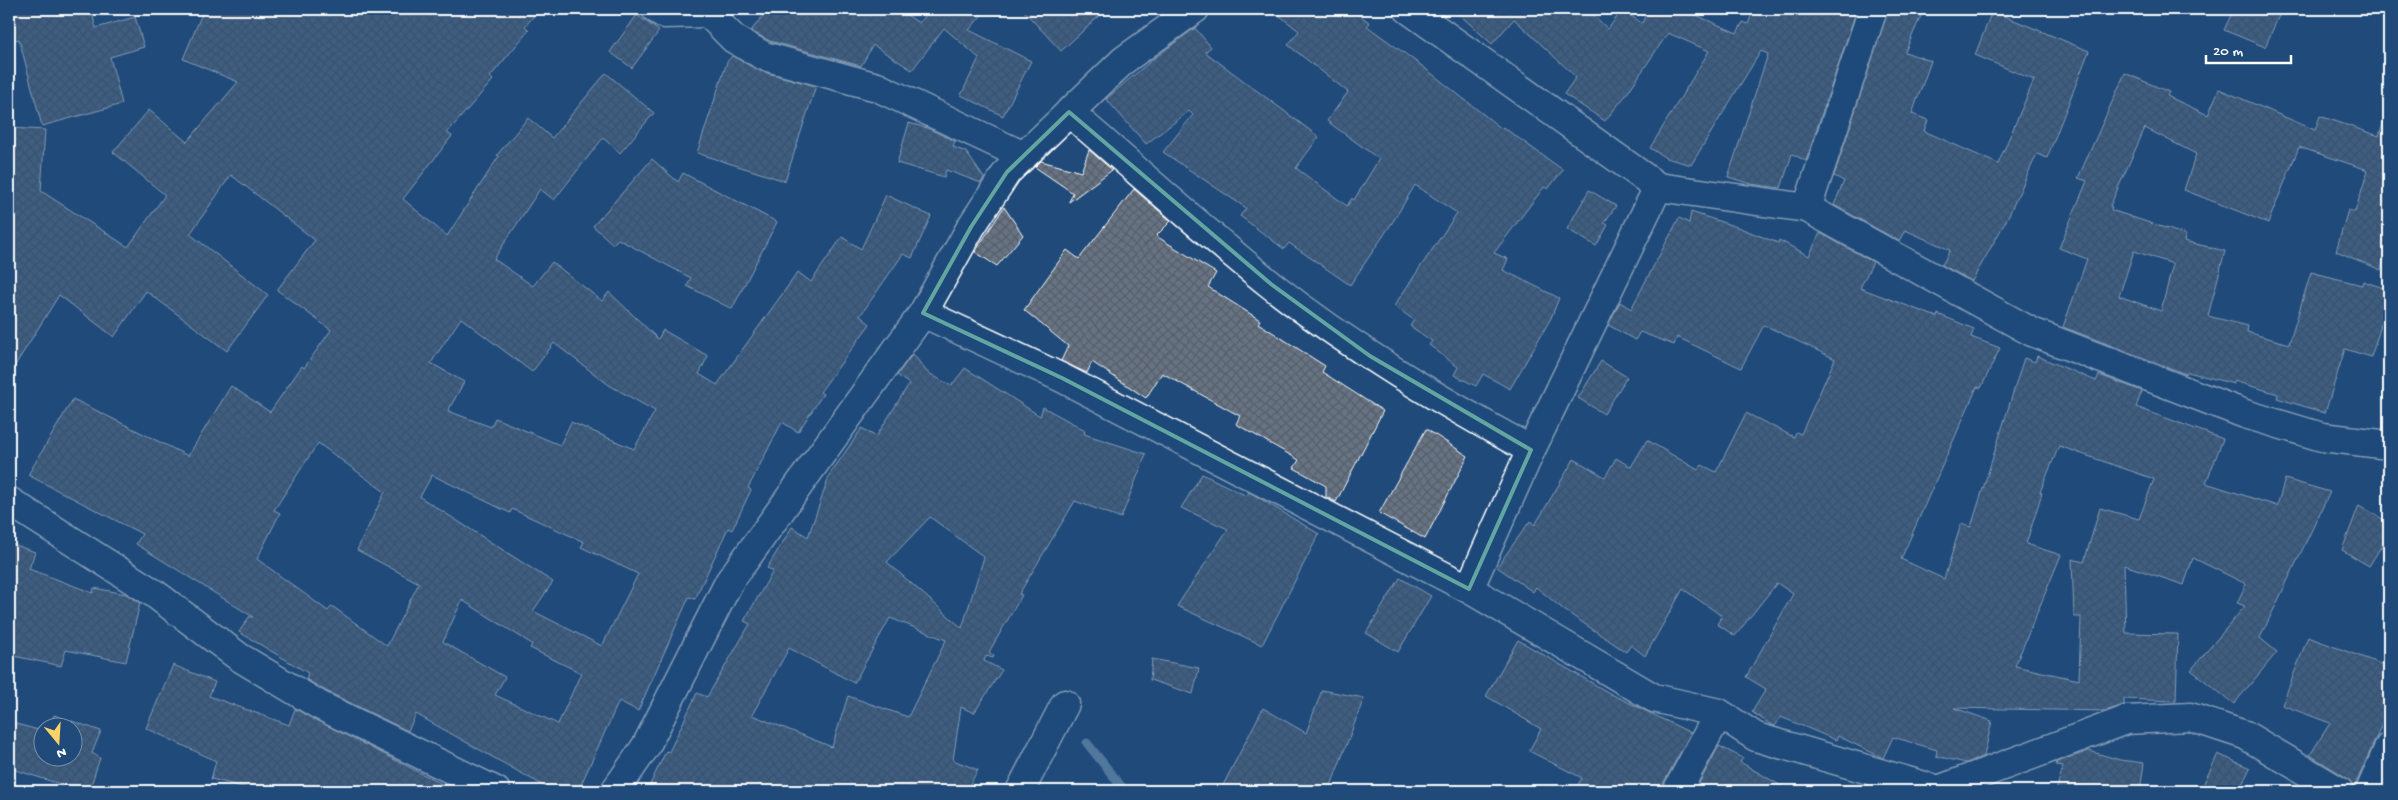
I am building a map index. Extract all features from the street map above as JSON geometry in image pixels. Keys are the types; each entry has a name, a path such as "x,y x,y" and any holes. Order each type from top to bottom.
{"street":[{"path":"656,9 664,14 709,11 734,39 764,56 876,87 1024,156"},
{"path":"615,791 646,746 729,582 923,313 971,227 1007,172 1124,60 1195,9"},
{"path":"1408,9 1658,187 1807,208 2032,332 2245,414 2322,438 2389,445"},
{"path":"1807,208 1873,9"},
{"path":"1069,112 1271,284 1378,361 1451,406 1531,450"},
{"path":"1469,589 1531,450 1658,187"},
{"path":"923,313 1079,387 1469,589 1654,698 1719,713 1756,737 1938,791 2126,720 2190,717 2245,735 2339,791"},
{"path":"9,501 155,594 239,656 318,705 496,791"},
{"path":"1020,791 1065,704"},
{"path":"1677,791 1719,713"},
{"path":"2370,791 2389,747"}],"highlighted area":[{"path":"1069,112 1271,284 1370,356 1531,450 1469,589 1062,378 923,313 971,227 1007,172"}],"building":[{"path":"9,9 91,9 96,28 135,17 144,47 110,57 122,104 42,126 19,39 12,41 9,26"},
{"path":"204,9 540,9 525,26 529,30 490,77 493,80 447,133 452,136 403,199 447,236 499,156 497,155 528,118 552,138 606,73 654,113 620,153 603,138 554,200 540,189 494,259 533,286 552,262 602,301 609,292 658,339 663,330 708,356 699,374 717,385 798,272 811,282 842,237 861,249 886,195 931,216 912,258 903,254 860,316 870,324 820,392 823,394 798,432 782,422 748,488 751,490 732,530 728,528 695,599 689,597 638,711 619,701 578,791 553,791 416,714 408,731 326,691 306,679 308,673 239,632 249,617 253,617 136,544 142,534 28,475 73,399 188,456 231,386 270,412 302,366 304,368 331,330 277,290 315,240 231,175 190,234 268,295 227,351 146,291 114,337 59,295 9,375 9,128 45,130 41,191 128,247 165,195 113,152 149,110 187,142 238,82 183,59","holes":["461,318 532,372 554,343 609,385 655,411 634,449 571,422 560,445 495,418 491,427 448,411 464,382 431,363","318,443 385,492 357,550 419,583 387,646 332,606 328,611 257,559 280,513 274,510","432,475 510,513 512,509 584,542 581,547 638,574 602,646 533,611 553,582 420,497","462,600 532,644 530,648 581,673 558,724 495,695 505,677 443,642"]},
{"path":"768,9 898,9 919,23 928,13 923,9 987,9 969,30 1031,61 1003,116 961,95 979,58 944,28 912,70 873,45 861,66 770,41 751,31"},
{"path":"1022,9 1107,9 1061,51"},
{"path":"1271,9 1352,9 1370,23 1367,26 1422,66 1502,129 1503,127 1563,170 1548,189 1544,187 1494,253 1508,259 1503,270 1559,298 1551,318 1510,389 1483,374 1476,386 1454,375 1458,367 1429,345 1432,341 1410,326 1414,320 1394,306 1457,213 1415,185 1350,285 1289,243 1284,249 1240,216 1246,208 1163,152 1193,115 1189,111 1146,144 1106,99 1153,59 1195,28 1211,47 1205,52 1319,137 1296,168 1347,206 1352,198 1354,200 1379,159 1327,121 1348,92 1288,45 1299,31"},
{"path":"1453,9 1587,9 1608,29 1622,10 1642,23 1648,9 1682,9 1737,33 1743,22 1748,24 1754,9 1857,9 1806,161 1792,154 1781,188 1751,184 1728,177 1768,54 1761,51 1691,165 1666,158 1650,148 1709,51 1668,33 1626,95 1605,121 1564,94 1576,77 1514,19 1492,44"},
{"path":"1888,9 1924,9 1905,52 1931,61 1912,114 1928,120 1924,131 1998,164 2034,80 1975,55 1992,11 2089,51 2047,158 2037,154 2007,219 1972,281 1942,265 1950,250 1905,230 1899,241 1834,205 1844,181 1834,176"},
{"path":"2234,9 2282,9 2265,47 2224,30"},
{"path":"637,15 659,31 632,68 610,52"},
{"path":"732,56 760,71 816,86 785,181 697,153 727,62"},
{"path":"2125,73 2169,92 2167,96 2208,115 2219,89 2315,130 2320,116 2379,136 2384,120 2389,121 2389,240 2381,270 2336,251 2348,210 2355,212 2368,170 2299,147 2268,223 2184,190 2196,154 2145,128 2110,206 2112,207 2111,210 2186,235 2184,241 2225,251 2208,316 2248,326 2247,332 2289,344 2311,272 2362,285 2363,281 2389,290 2389,300 2371,357 2345,349 2325,413 2277,398 2278,394 2234,381 2234,384 2188,372 2186,374 2063,327 2087,259 2059,248 2087,181 2078,178","holes":["2134,251 2173,264 2161,311 2119,296"]},
{"path":"909,123 927,128 955,141 953,147 966,152 984,178 981,183 946,170 944,177 897,163"},
{"path":"1089,150 1112,170 1069,202 1073,193 1035,167 1041,161 1081,172"},
{"path":"652,159 678,182 683,173 777,222 732,309 687,286 691,278 618,239 613,244 593,226"},
{"path":"1134,189 1171,221 1156,236 1216,273 1208,287 1260,320 1258,323 1325,366 1322,372 1383,411 1336,502 1326,497 1326,486 1294,468 1299,460 1236,424 1240,416 1162,373 1146,398 1092,362 1087,373 1061,361 1068,346 1024,310 1067,250 1079,259"},
{"path":"1589,190 1616,206 1604,223 1608,225 1596,246 1567,229"},
{"path":"1004,207 1023,235 997,266 975,252"},
{"path":"1691,212 1778,243 1779,240 1809,256 1820,233 1873,262 1860,288 1937,317 1938,314 1974,329 1971,337 2000,348 1981,388 1977,387 1901,559 1944,579 1961,524 1971,527 2024,358 2035,362 2037,356 2096,381 2099,375 2142,391 2136,407 2223,439 2206,483 2277,506 2285,479 2330,492 2260,638 2277,652 2234,704 2191,670 2245,606 2237,603 2246,584 2193,558 2184,585 2124,565 2126,633 2178,634 2176,701 2124,699 2124,705 2105,711 1954,708 1992,721 1984,756 1966,763 1936,756 1937,750 1893,737 1883,758 1838,736 1836,740 1781,717 1775,726 1771,725 1752,712 1766,689 1746,677 1793,594 1777,583 1735,636 1717,624 1722,616 1683,589 1645,656 1631,645 1626,652 1564,610 1536,587 1533,592 1497,567 1530,521 1535,525 1574,459 1605,477 1616,458 1631,467 1647,440 1698,470 1702,465 1716,472 1746,413 1794,437 1796,432 1801,434 1835,359 1764,325 1741,368 1677,337 1674,345 1640,332 1635,340 1608,325 1620,302 1631,309 1679,218 1689,223","holes":["2059,446 2154,479 2139,519 2100,508 2084,562 2072,559 2074,617 2081,617 2079,680 2015,666 2061,555 2026,544 2042,493 2040,492"]},
{"path":"913,354 927,372 951,386 965,368 1040,416 1043,407 1085,430 1084,434 1146,454 1121,518 1075,501 1019,594 1022,595 989,652 994,656 993,658 986,656 984,661 1002,670 974,713 961,707 953,760 978,770 966,791 647,791 666,751 669,752 697,693 707,697 750,624 744,621 773,571 767,568 792,527 808,537 830,474 862,428 876,437 909,384 897,375","holes":["930,517 984,557 962,628 887,562","890,618 946,640 908,717 848,696 832,747 752,715 789,648 854,683"]},
{"path":"1601,361 1627,377 1604,414 1578,398"},
{"path":"1426,429 1468,456 1425,539 1379,513"},
{"path":"1202,474 1247,496 1249,492 1319,534 1262,645 1177,606 1228,529 1181,508"},
{"path":"2359,505 2389,523 2389,534 2369,566 2342,550"},
{"path":"9,543 35,552 29,569 93,593 94,588 126,594 140,603 126,662 66,650 61,666 9,655"},
{"path":"1400,578 1431,596 1398,652 1366,633"},
{"path":"2308,637 2389,667 2389,708 2354,788 2347,778 2310,755 2330,723 2282,705"},
{"path":"1518,640 1611,694 1691,733 1661,791 1574,791 1582,778 1529,751 1541,729 1486,696"},
{"path":"1152,659 1199,668 1193,694 1150,680"},
{"path":"173,665 215,682 209,696 289,725 295,709 456,791 259,791 211,779 216,761 146,728"},
{"path":"1322,690 1364,698 1329,791 1220,791 1263,708 1306,733"},
{"path":"9,722 32,728 32,768 82,768 82,725 101,731 92,753 100,758 89,791 82,791 9,768"},
{"path":"1719,746 1743,758 1740,762 1790,791 1695,791"},
{"path":"2089,751 2120,760 2144,763 2140,791 2056,791 2063,766 2056,765 2057,762"},
{"path":"2218,754 2250,768 2239,791 2200,791"}],"waterway":[{"path":"1087,743 1125,791"}]}
